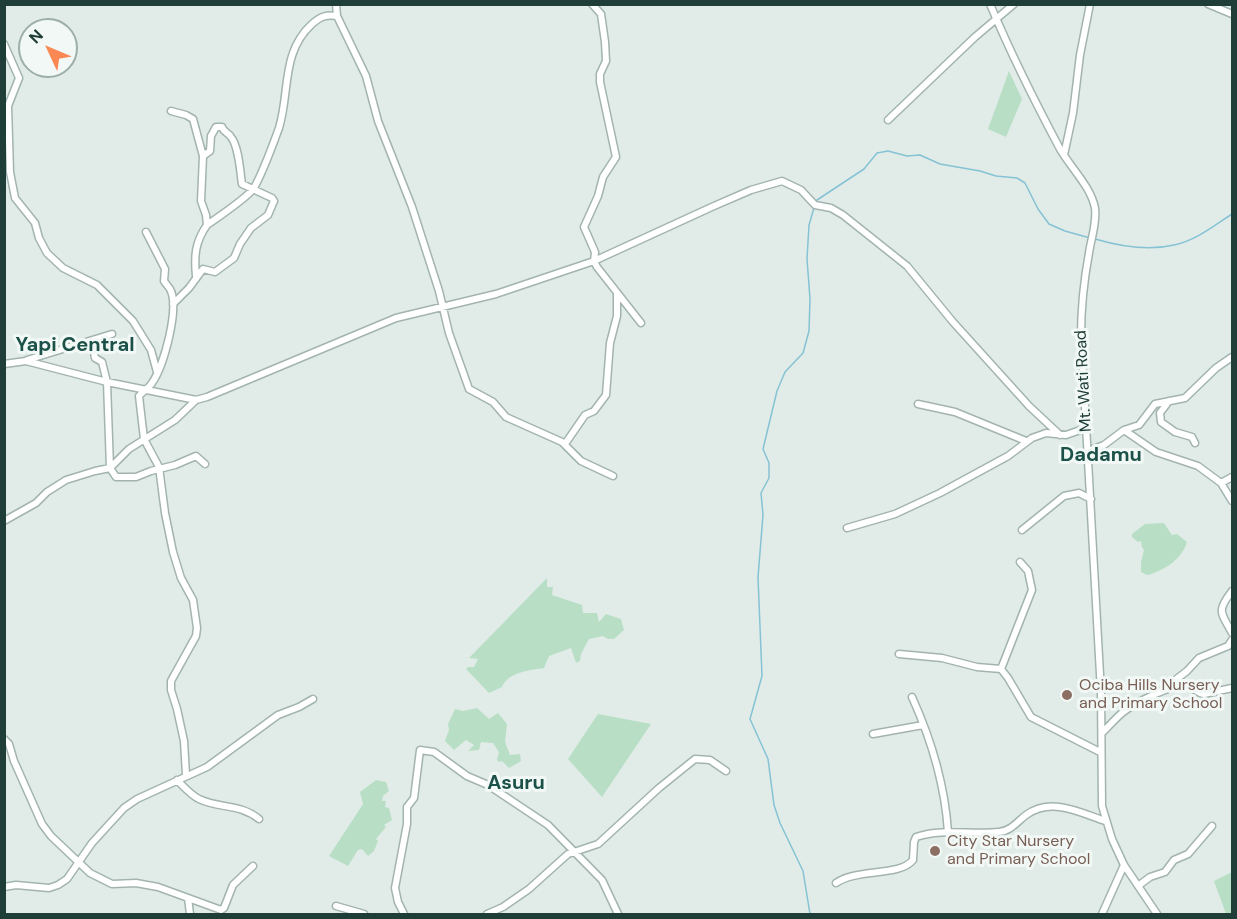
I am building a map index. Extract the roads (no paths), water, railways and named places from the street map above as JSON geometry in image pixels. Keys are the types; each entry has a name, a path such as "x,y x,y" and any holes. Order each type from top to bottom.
{"street":[{"path":"336,4 337,16 366,76 378,121 409,198 433,271 449,333 470,390 493,402 506,417 565,444 580,461 614,476"},
{"path":"592,4 601,16 606,61 600,78 616,157 603,177 598,196 584,227 595,252 594,261 641,323"},
{"name":"Mt. Wati Road","path":"990,4 1034,99 1064,156 1092,198 1095,208 1081,316 1102,734 1100,752 1102,806 1105,821 1124,865 1157,915"},
{"path":"888,120 1014,4"},
{"path":"1064,156 1090,4"},
{"path":"1208,4 1233,14"},
{"path":"196,276 197,240 207,225 253,190 279,126 295,45 321,17 337,16"},
{"path":"4,44 18,78 6,105 13,193 35,223 46,253 63,268 97,285 133,321 147,342 158,373"},
{"path":"171,111 192,118 202,156 201,201 207,225"},
{"path":"172,304 205,268 215,272 232,261 251,228 269,213 273,199 242,184 232,137 224,132 222,127 216,127 212,133 210,151 202,156"},
{"path":"4,521 36,503 47,492 66,480 110,468 129,449 175,420 196,400 380,324 524,285 594,261 692,215 751,190 782,181 801,190 815,205 831,208 843,215 907,266 948,317 1029,406 1060,435"},
{"path":"146,232 165,269 164,281 170,290 172,304 170,339 158,373 141,393 139,399 144,439 159,469 173,552 180,578 193,600 197,632 171,681 171,690 184,741 186,775"},
{"path":"565,444 585,415 594,411 606,395 609,354 617,316 617,292"},
{"path":"4,364 26,361 112,334"},
{"path":"92,340 95,358 102,362 107,382 110,468 116,477 128,478 175,465 195,456 205,464"},
{"path":"1088,451 1104,445 1124,430 1139,425 1155,404 1185,398 1216,368 1233,357"},
{"path":"26,361 107,382 196,400"},
{"path":"1169,401 1160,413 1161,422 1175,432 1192,437 1195,443"},
{"path":"918,404 962,415 1026,441"},
{"path":"847,528 896,514 940,493 1008,456 1026,441 1046,433 1066,435 1086,428"},
{"path":"1124,430 1153,451 1195,464 1221,483 1233,501"},
{"path":"1221,483 1233,477"},
{"path":"1022,530 1064,496 1079,494 1091,499"},
{"path":"1001,669 1032,590 1028,571 1020,562"},
{"path":"1233,591 1223,604 1221,612 1233,633"},
{"path":"1159,694 1199,658 1228,646 1233,640"},
{"path":"899,654 942,658 977,667 990,666 1001,669 1031,717 1100,752"},
{"path":"1102,734 1120,714 1184,684 1204,694 1233,688"},
{"path":"912,698 937,769 948,832"},
{"path":"4,887 16,885 49,888 58,885 67,879 101,831 136,799 207,767 278,715 313,699"},
{"path":"873,734 923,725"},
{"path":"4,739 9,744 42,824 51,836 90,873 107,883 150,885 223,910 233,885 253,866"},
{"path":"404,915 395,888 407,821 407,807 414,798 420,750 434,752 473,780 488,784 542,821 602,880 618,915"},
{"path":"487,915 529,889 563,858 574,851 598,844 659,788 695,759 710,760 726,771"},
{"path":"177,780 199,799 239,808 260,819"},
{"path":"836,883 863,873 889,871 909,865 913,860 916,837 948,832 1002,832 1015,825 1030,812 1048,805 1105,821"},
{"path":"1138,886 1150,877 1166,872 1174,860 1188,854 1212,826"},
{"path":"1102,915 1124,865"},
{"path":"188,898 190,915"},
{"path":"336,906 364,915"},
{"path":"503,907 508,915"}],"waterway":[{"path":"816,203 817,200 864,169 877,153 888,151 907,156 920,155 940,164 1017,178 1025,183 1038,209 1049,224 1090,238"},
{"path":"810,914 803,871 780,823 774,805 768,759 750,719 762,676 758,577 763,515 761,493 769,478 769,463 763,449 777,391 785,372 803,353 809,331 810,299 807,259 809,225 814,208"},
{"path":"1095,239 1134,247 1164,247 1190,240 1232,214"}],"place":[{"name":"Ociba Hills Nursery and Primary School","path":"1067,695"},
{"name":"City Star Nursery and Primary School","path":"935,851"}],"district":[{"name":"Yapi Central","path":"75,346"},
{"name":"Dadamu","path":"1101,456"},
{"name":"Asuru","path":"516,784"}]}
